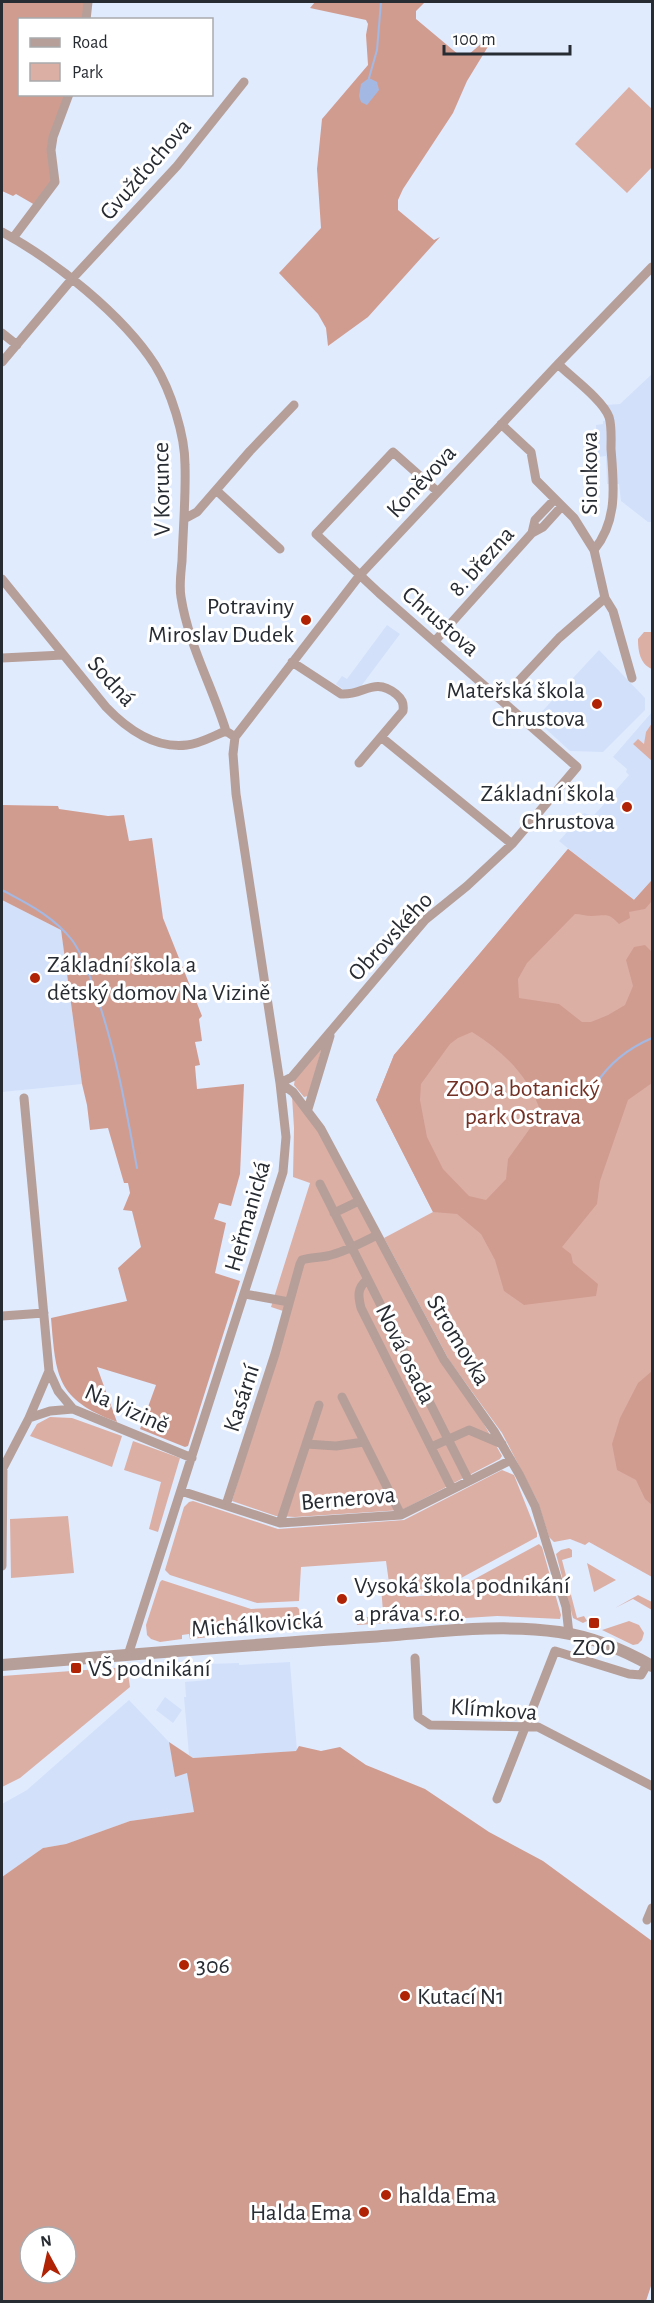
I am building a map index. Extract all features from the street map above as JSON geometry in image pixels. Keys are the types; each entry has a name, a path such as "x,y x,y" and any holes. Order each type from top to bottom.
{"street":[{"path":"86,18 88,2"},
{"name":"Gvužďochova","path":"2,362 72,279 177,166 244,82"},
{"path":"13,238 55,182 51,150 53,137 68,96"},
{"name":"V Korunce","path":"2,232 72,279 128,331 155,365 172,403 181,436 185,463 180,594 184,615 226,730"},
{"name":"Koněvova","path":"235,737 360,576 501,424 652,267"},
{"path":"2,333 17,345"},
{"name":"Sionkova","path":"558,364 601,405 609,417 614,493 609,528 594,550 605,598 613,611 632,678"},
{"path":"184,519 193,516 294,405"},
{"path":"501,424 531,452 536,480 574,518 594,550"},
{"name":"Chrustova","path":"438,492 393,452 316,534 360,576 577,767"},
{"path":"216,490 280,549"},
{"name":"8. března","path":"435,641 532,533 535,520 558,502"},
{"name":"Sodná","path":"2,579 106,707 122,723 143,737 166,744 188,746 226,730"},
{"path":"501,700 559,638 605,598"},
{"path":"2,658 63,655"},
{"path":"292,662 341,694 348,695 373,686 382,686 401,699 404,705 403,711 360,763"},
{"path":"226,730 235,737"},
{"name":"Heřmanická","path":"128,1655 283,1172 286,1137 280,1083 236,794 233,754 235,737"},
{"path":"381,737 512,844"},
{"name":"Obrovského","path":"280,1083 292,1077 425,920 467,886 512,844 577,767"},
{"name":"Obrovského","path":"308,1109 332,1030"},
{"name":"Stromovka","path":"280,1083 308,1109 331,1146 444,1360 511,1460 535,1506 567,1607 569,1634"},
{"name":"Na Vizině","path":"24,1098 48,1371 58,1391 73,1409 192,1458"},
{"name":"Nová osada","path":"320,1184 469,1481"},
{"path":"334,1213 359,1201"},
{"path":"352,1247 377,1234"},
{"name":"Kasární","path":"226,1505 275,1354 302,1260 325,1256 352,1247"},
{"name":"Nová osada","path":"367,1280 360,1285 358,1297 361,1308 452,1489"},
{"path":"245,1294 289,1302"},
{"path":"2,1316 44,1313"},
{"path":"2,1566 3,1468 29,1418 48,1371"},
{"path":"342,1397 400,1515"},
{"path":"280,1523 319,1405"},
{"path":"29,1418 50,1411 73,1409"},
{"path":"431,1447 469,1430 502,1444"},
{"path":"306,1444 336,1446 364,1442"},
{"name":"Bernerova","path":"181,1491 280,1523 400,1515 511,1460"},
{"name":"Michálkovická","path":"2,1665 485,1630 526,1629 569,1634 609,1645 650,1665"},
{"path":"497,1799 555,1651 629,1674 641,1675 650,1665"},
{"name":"Klímkova","path":"415,1658 418,1717 430,1725 538,1727 652,1786"},
{"path":"647,1920 652,1908"}],"shaded area":[{"path":"2,2 85,2 83,18 18,18 18,96 66,96 51,138 52,181 35,205 16,194 13,196 2,191"},
{"path":"315,2 425,2 416,11 416,19 459,55 468,55 489,37 492,40 467,81 453,113 398,200 398,210 434,240 440,237 368,317 328,346 326,328 318,314 279,273 321,228 317,169 322,119 368,65 366,35 368,24 366,20 310,8"},
{"path":"652,374 652,522 648,522 621,501 619,484 607,484 606,456 598,457 596,425 603,424 603,421 614,420 605,405 620,404"},
{"path":"387,625 400,634 353,697 336,684 342,676 347,679"},
{"name":"Mateřská škola Chrustova","path":"599,650 645,698 645,710 603,752 570,751 535,719"},
{"name":"Základní škola Chrustova","path":"652,712 652,880 634,900 559,841 584,813 593,816 606,802 604,796 611,789 616,790 629,775 626,772 627,769 613,757"},
{"path":"2,805 58,806 59,809 108,816 124,815 129,841 152,838 163,918 202,1016 199,1019 202,1041 195,1042 200,1065 195,1066 197,1089 244,1084 240,1174 231,1206 219,1203 214,1219 226,1223 215,1273 240,1281 188,1446 185,1447 140,1429 156,1385 97,1367 117,1422 97,1413 71,1395 58,1371 51,1318 127,1301 118,1268 141,1247 132,1211 123,1210 130,1193 128,1183 124,1183 108,1128 90,1130 61,930 2,900"},
{"path":"568,849 634,900 652,880 652,901 645,909 629,912 630,918 619,924 606,916 575,914 527,963 518,979 519,998 559,1004 582,1022 591,1022 625,1005 633,986 626,960 634,947 645,945 652,952 652,1083 628,1100 600,1181 597,1204 562,1247 571,1254 573,1263 598,1284 596,1296 524,1305 504,1291 495,1260 481,1234 457,1214 433,1212 376,1100 394,1055","holes":["472,1032 495,1048 514,1066 530,1088 541,1113 508,1159 506,1179 486,1200 469,1196 443,1169 427,1137 420,1100 421,1084 450,1044"]},
{"name":"Základní škola a dětský domov Na Vizině","path":"2,900 61,930 82,1084 2,1092"},
{"path":"652,1371 652,1505 645,1499 636,1480 617,1470 612,1444 620,1418 638,1383"},
{"path":"290,1662 297,1751 193,1758 189,1755 184,1697 186,1697 185,1682 207,1680 207,1664"},
{"path":"165,1697 182,1710 173,1723 156,1710"},
{"path":"129,1700 169,1742 175,1776 187,1772 195,1802 194,1812 130,1821 66,1844 43,1848 2,1877 2,1804 27,1790"},
{"path":"169,1742 193,1758 296,1751 299,1746 321,1751 340,1747 366,1765 425,1789 489,1832 543,1861 652,1941 652,2283 646,2301 2,2301 2,1877 43,1848 66,1844 130,1821 194,1812 187,1773 175,1777"}],"green space":[{"path":"629,87 652,109 652,167 627,193 575,144"},
{"path":"644,632 652,632 652,669 645,664 639,652 638,639"},
{"path":"652,723 652,761 633,744 638,739 644,744 646,732"},
{"name":"ZOO a botanický park Ostrava","path":"568,849 634,900 652,880 652,1577 589,1542 585,1545 570,1539 554,1542 549,1537 538,1502 502,1433 449,1360 384,1238 433,1212 376,1100 394,1055"},
{"path":"322,1048 308,1096 304,1097 294,1085 295,1078"},
{"path":"292,1096 311,1118 502,1456 402,1510 295,1517 276,1516 232,1501 289,1313 271,1307 310,1183 293,1177"},
{"path":"50,1417 72,1418 122,1436 112,1467 30,1436 37,1424"},
{"path":"133,1441 180,1458 158,1532 149,1529 161,1482 124,1470"},
{"path":"502,1470 514,1475 537,1537 439,1590 410,1592 389,1583 386,1561 301,1567 299,1601 257,1603 170,1575 165,1570 184,1507 189,1502 193,1501 278,1529 404,1520"},
{"path":"68,1516 74,1573 11,1578 10,1519"},
{"path":"539,1544 542,1547 561,1615 560,1619 497,1616 357,1625 356,1621 383,1612 381,1586 389,1587 407,1597 447,1594"},
{"path":"569,1548 572,1550 572,1557 562,1560 577,1618 584,1616 587,1621 583,1623 573,1618 556,1554"},
{"path":"587,1563 616,1580 594,1592"},
{"path":"162,1580 251,1609 297,1607 300,1628 190,1639 189,1634 182,1635 182,1639 160,1642 151,1639 147,1635 146,1625"},
{"path":"638,1595 652,1602 652,1610 633,1599 615,1608"},
{"path":"629,1621 639,1625 644,1633 638,1644 633,1645 602,1630"},
{"path":"127,1667 130,1687 20,1778 2,1787 2,1676"}],"water":[{"path":"369,78 377,82 379,90 367,105 361,102 359,96 361,84"}],"waterway":[{"path":"369,78 377,50 381,2"},
{"path":"2,890 40,911 57,924 80,952 109,1037 137,1168"},
{"path":"596,1084 621,1056 652,1038"}],"place":[{"name":"Potraviny Miroslav Dudek","path":"306,620"},
{"name":"Mateřská škola Chrustova","path":"597,704"},
{"name":"Základní škola Chrustova","path":"627,807"},
{"name":"Základní škola a dětský domov Na Vizině","path":"35,978"},
{"name":"Vysoká škola podnikání a práva s.r.o.","path":"342,1599"},
{"name":"ZOO","path":"594,1623"},
{"name":"VŠ podnikání","path":"76,1668"},
{"name":"306","path":"184,1965"},
{"name":"Kutací N1","path":"405,1996"},
{"name":"halda Ema","path":"386,2195"},
{"name":"Halda Ema","path":"364,2212"}]}
